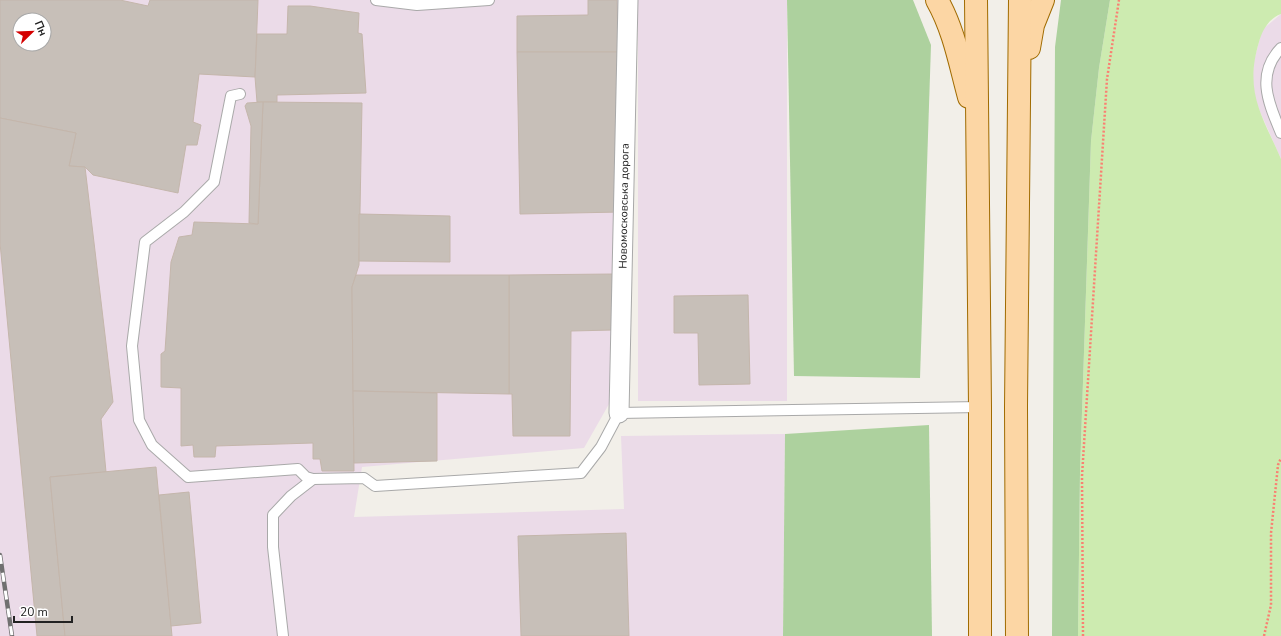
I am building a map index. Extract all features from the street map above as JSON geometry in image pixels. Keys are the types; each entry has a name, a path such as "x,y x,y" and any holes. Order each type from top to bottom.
{"main road":[{"path":"937,0 945,15 956,45 978,134"},
{"path":"976,0 980,407 980,636"},
{"path":"1017,636 1016,407 1020,0"},
{"path":"1020,98 1033,25 1043,0"}],"street":[{"name":"Новомосковська дорога","path":"619,413 628,0"}],"lane":[{"path":"376,0 417,5 489,0"},
{"path":"1281,48 1276,54 1266,77 1267,99 1281,133"},
{"path":"240,94 230,96 214,182 184,212 145,242 132,346 139,420 152,445 188,477 298,469 306,477 313,479 364,478 375,486 581,472 601,447 619,413 980,407"},
{"path":"283,636 273,547 273,515 291,496 313,479"}],"path":[{"path":"1083,636 1083,468 1107,79 1120,0"},
{"path":"1264,636 1271,605 1271,533 1278,465 1281,458"}],"shaded area":[{"path":"0,0 623,0 613,397 584,448 362,467 354,517 624,509 621,436 785,434 783,636 0,636"},
{"path":"638,0 787,0 787,401 638,401"},
{"path":"1281,14 1281,159 1257,105 1252,83 1254,61 1262,30"}],"green space":[{"path":"787,0 913,0 931,45 920,378 794,376"},
{"path":"1061,0 1110,0 1099,68 1091,141 1080,473 1078,636 1052,636 1055,47"},
{"path":"1110,0 1281,0 1281,14 1270,22 1264,29 1260,38 1253,75 1257,103 1281,159 1281,636 1078,636 1080,473 1091,141 1099,68"},
{"path":"929,425 932,636 783,636 785,434"}],"building":[{"path":"0,0 120,0 148,6 150,0 258,0 255,77 199,74 193,122 201,125 197,145 186,145 178,193 93,175 85,167 69,166 76,133 0,118"},
{"path":"588,0 617,0 618,52 517,52 517,16 588,15"},
{"path":"288,6 310,6 359,13 358,33 362,34 366,93 277,95 277,102 257,102 255,77 257,34 287,34"},
{"path":"517,52 618,52 621,212 520,214"},
{"path":"263,102 362,103 359,265 352,287 354,471 322,471 320,459 313,459 313,443 216,446 215,457 194,457 193,445 181,446 181,388 161,387 161,354 165,351 171,262 179,237 192,235 194,222 258,224"},
{"path":"263,102 258,224 249,223 251,126 245,106 247,103"},
{"path":"0,118 76,133 69,166 85,167 113,402 101,419 106,472 50,477 65,636 37,636 0,243"},
{"path":"359,214 450,216 450,262 359,261"},
{"path":"614,274 613,330 571,331 570,436 513,436 512,394 509,394 509,275"},
{"path":"356,275 509,275 509,394 353,391 352,287"},
{"path":"748,295 750,384 699,385 698,333 674,333 674,296"},
{"path":"353,391 437,393 437,461 354,463"},
{"path":"156,467 172,636 65,636 50,477"},
{"path":"189,492 201,623 171,626 159,495"},
{"path":"626,533 629,636 521,636 518,536"}],"railway":[{"path":"0,555 12,636"}]}
